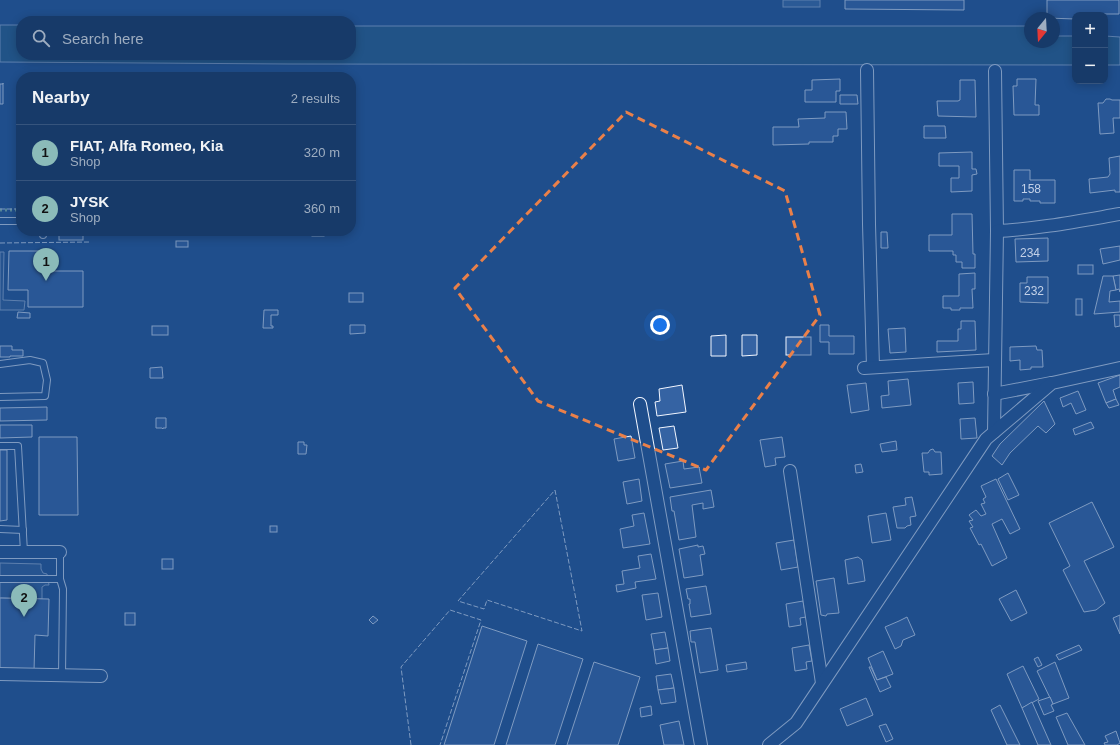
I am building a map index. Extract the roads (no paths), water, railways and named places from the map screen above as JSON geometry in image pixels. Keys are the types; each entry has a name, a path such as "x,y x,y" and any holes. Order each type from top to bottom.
{"street":[{"path":"867,70 869,224 868,368 994,360"},
{"path":"994,432 997,231 995,71"},
{"path":"997,231 1049,226 1120,214"},
{"path":"994,394 1120,368"},
{"path":"769,745 796,723 986,439 1052,383"},
{"path":"640,404 701,745"},
{"path":"790,471 822,683"},
{"path":"0,552 60,552"},
{"path":"0,674 101,676"}],"lane":[{"path":"0,221 16,221"},
{"path":"0,364 30,360 43,363 47,380 45,396 0,397"},
{"path":"0,446 18,446 24,552"},
{"path":"0,529 23,530"},
{"path":"60,552 60,579 63,589 62,676"},
{"path":"0,579 60,579"}],"place":[{"name":"FIAT, Alfa Romeo, Kia","path":"46,281"},
{"name":"JYSK","path":"24,617"}]}
